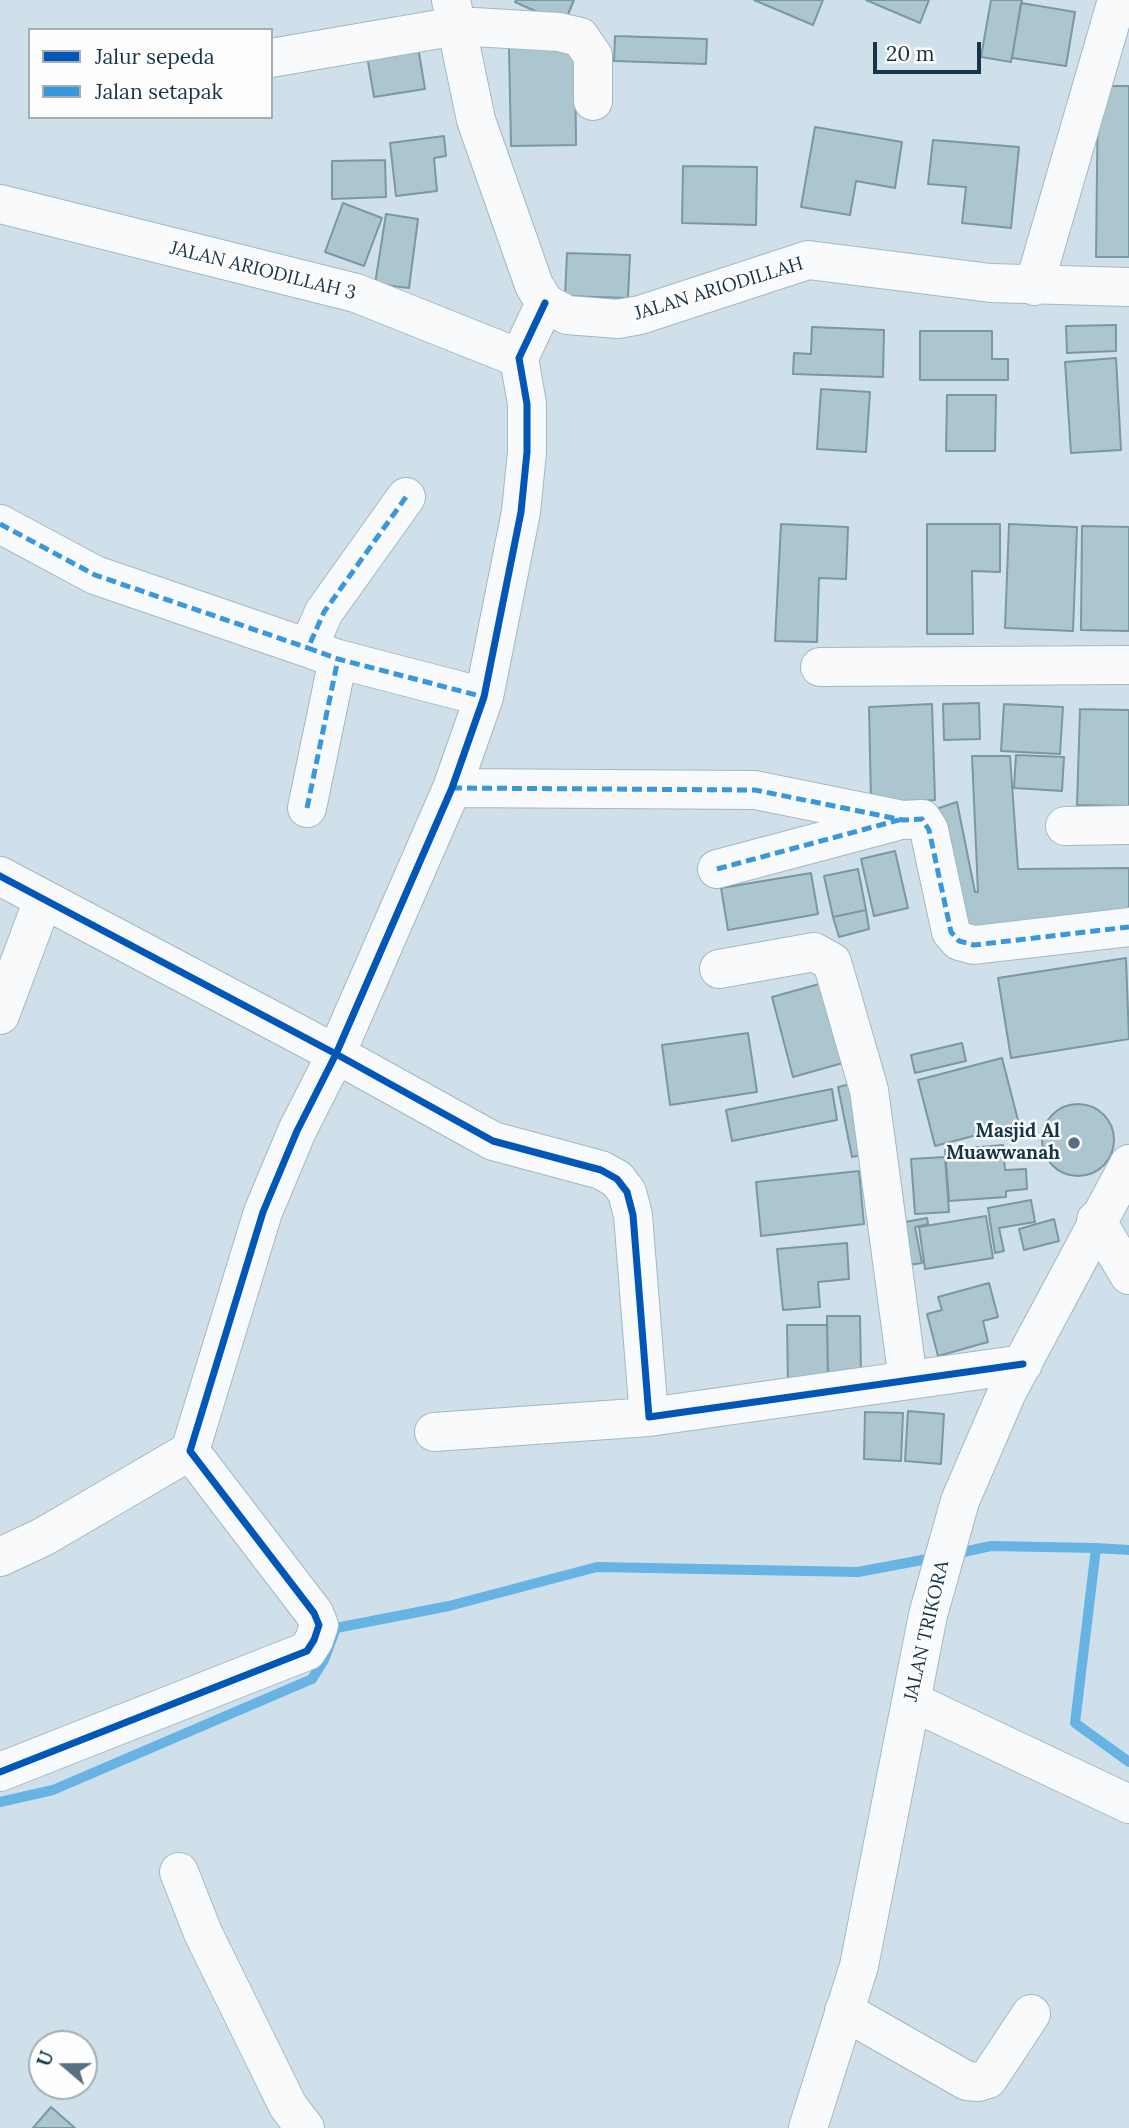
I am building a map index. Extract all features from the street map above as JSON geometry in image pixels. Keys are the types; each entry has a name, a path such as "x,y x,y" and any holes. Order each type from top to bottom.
{"street":[{"path":"1034,286 1117,0"},
{"path":"273,58 454,13 580,37 593,56 593,101"},
{"path":"0,1557 43,1537 190,1451 262,1212 297,1131 336,1054 452,788 484,697 504,609 527,452 527,404 519,358 545,303 534,285 476,120 454,13"},
{"name":"JALAN ARIODILLAH 3","path":"0,205 356,293 519,358"},
{"name":"JALAN ARIODILLAH","path":"545,303 567,315 618,319 695,299 808,260 1034,286 1129,287"},
{"path":"307,808 323,654 324,612 406,497"},
{"path":"0,524 95,575 323,654 484,697"},
{"path":"820,667 1129,664"},
{"path":"452,788 755,790 902,820 926,821 951,932 959,941 974,945 1129,927"},
{"path":"717,869 902,820"},
{"path":"1065,826 1129,825"},
{"path":"0,876 336,1054 493,1141 601,1170 617,1179 627,1192 633,1215 649,1417"},
{"path":"0,1015 43,900"},
{"path":"719,969 814,952 832,962 869,1090 908,1380"},
{"name":"JALAN TRIKORA","path":"808,2128 859,1966 911,1701 940,1573 960,1501 1023,1364 1129,1164"},
{"path":"1097,1220 1129,1276"},
{"path":"434,1432 649,1417 1023,1364"},
{"path":"0,1772 307,1651 314,1640 319,1625 314,1612 190,1451"},
{"path":"911,1701 1129,1804"},
{"path":"179,1872 203,1933 288,2106 305,2128"},
{"path":"844,2011 967,2081 978,2082 988,2080 1031,2014"}],"building":[{"path":"574,0 564,24 515,2"},
{"path":"754,0 823,0 813,25"},
{"path":"866,0 929,0 920,23"},
{"path":"991,0 1022,0 1011,62 981,57"},
{"path":"1021,3 1075,12 1066,66 1012,58"},
{"path":"615,36 707,39 706,64 614,61"},
{"path":"417,41 425,89 374,97 366,50"},
{"path":"575,46 576,145 511,146 509,48"},
{"path":"1098,86 1129,86 1129,257 1096,257"},
{"path":"815,127 902,142 895,188 856,181 850,215 801,207"},
{"path":"444,136 446,156 434,158 437,191 396,196 390,143"},
{"path":"933,140 1019,147 1011,228 962,223 966,187 928,184"},
{"path":"385,160 386,197 332,199 332,161"},
{"path":"683,166 757,167 756,225 682,223"},
{"path":"343,203 382,218 364,266 325,252"},
{"path":"386,214 418,219 409,288 375,284"},
{"path":"567,253 630,255 628,298 565,296"},
{"path":"1116,325 1116,351 1067,353 1066,326"},
{"path":"812,327 884,330 883,377 793,374 794,353 811,354"},
{"path":"920,331 992,331 992,359 1008,359 1008,380 920,380"},
{"path":"1116,358 1121,450 1071,453 1065,362"},
{"path":"821,389 870,392 866,452 817,449"},
{"path":"947,395 996,395 995,451 946,451"},
{"path":"781,524 848,527 846,579 819,578 817,642 775,641"},
{"path":"927,524 1000,524 1000,572 972,571 973,634 927,634"},
{"path":"1009,524 1077,527 1073,631 1005,628"},
{"path":"1082,526 1129,527 1129,631 1081,630"},
{"path":"979,703 980,739 944,740 943,704"},
{"path":"932,704 935,800 871,802 869,707"},
{"path":"1004,704 1063,707 1060,754 1001,751"},
{"path":"1080,709 1129,710 1129,806 1077,805"},
{"path":"1016,755 1064,757 1062,791 1014,788"},
{"path":"972,756 1010,756 1018,869 1129,868 1129,920 964,938 936,809 957,802 975,892 978,892"},
{"path":"895,851 908,908 874,916 861,859"},
{"path":"858,869 866,910 833,917 824,876"},
{"path":"811,873 818,914 728,930 721,888"},
{"path":"866,910 869,929 839,937 833,917"},
{"path":"1126,958 1129,1039 1011,1058 998,978"},
{"path":"830,981 850,1061 793,1077 772,997"},
{"path":"748,1033 757,1092 670,1105 662,1045"},
{"path":"962,1043 966,1061 915,1073 911,1055"},
{"path":"1002,1058 1019,1124 935,1146 918,1080"},
{"path":"856,1083 871,1153 852,1157 838,1087"},
{"path":"832,1089 837,1120 732,1141 726,1110"},
{"path":"1078,1104 1098,1110 1108,1120 1114,1140 1108,1160 1098,1170 1078,1176 1058,1170 1048,1160 1042,1140 1048,1120 1058,1110"},
{"path":"1003,1145 1005,1170 1026,1169 1027,1189 1006,1191 1006,1197 949,1201 945,1150"},
{"path":"945,1157 949,1212 915,1214 911,1159"},
{"path":"859,1171 864,1224 761,1236 756,1182"},
{"path":"1031,1200 1035,1222 999,1228 1004,1251 995,1253 988,1208"},
{"path":"986,1216 993,1258 925,1269 919,1227"},
{"path":"927,1218 928,1224 915,1227 922,1263 896,1267 889,1225"},
{"path":"1054,1219 1059,1241 1024,1250 1019,1229"},
{"path":"847,1243 849,1279 818,1282 820,1307 783,1310 777,1249"},
{"path":"989,1283 998,1317 983,1321 988,1342 938,1356 927,1314 942,1310 938,1297"},
{"path":"827,1316 860,1316 861,1372 828,1373"},
{"path":"787,1325 827,1325 828,1385 788,1386"},
{"path":"908,1411 944,1414 941,1464 905,1461"},
{"path":"865,1412 903,1413 901,1461 864,1459"},
{"path":"51,2107 75,2128 33,2128"}],"waterway":[{"path":"954,1554 991,1546 1096,1548 1075,1723 1129,1762"},
{"path":"1096,1548 1129,1550"},
{"path":"0,1802 53,1790 312,1679 324,1660 336,1628 449,1606 597,1567 858,1572 938,1557"}],"marked path":[{"path":"406,497 324,612 308,648 338,659 484,697"},
{"path":"0,524 95,575 308,648"},
{"path":"307,808 338,659"},
{"path":"452,788 755,790 903,820 922,819 929,830 951,932 959,941 974,945 1129,927"},
{"path":"717,869 899,820"}],"cycle path":[{"path":"0,1772 307,1651 314,1640 319,1625 314,1613 190,1451 263,1212 297,1131 336,1054 452,788 484,697 521,512 527,452 527,404 519,358 545,303"},
{"path":"0,876 336,1054 493,1141 601,1170 617,1179 627,1192 633,1215 649,1417 1023,1364"}],"place":[{"name":"Masjid Al Muawwanah","path":"1074,1143"}]}
